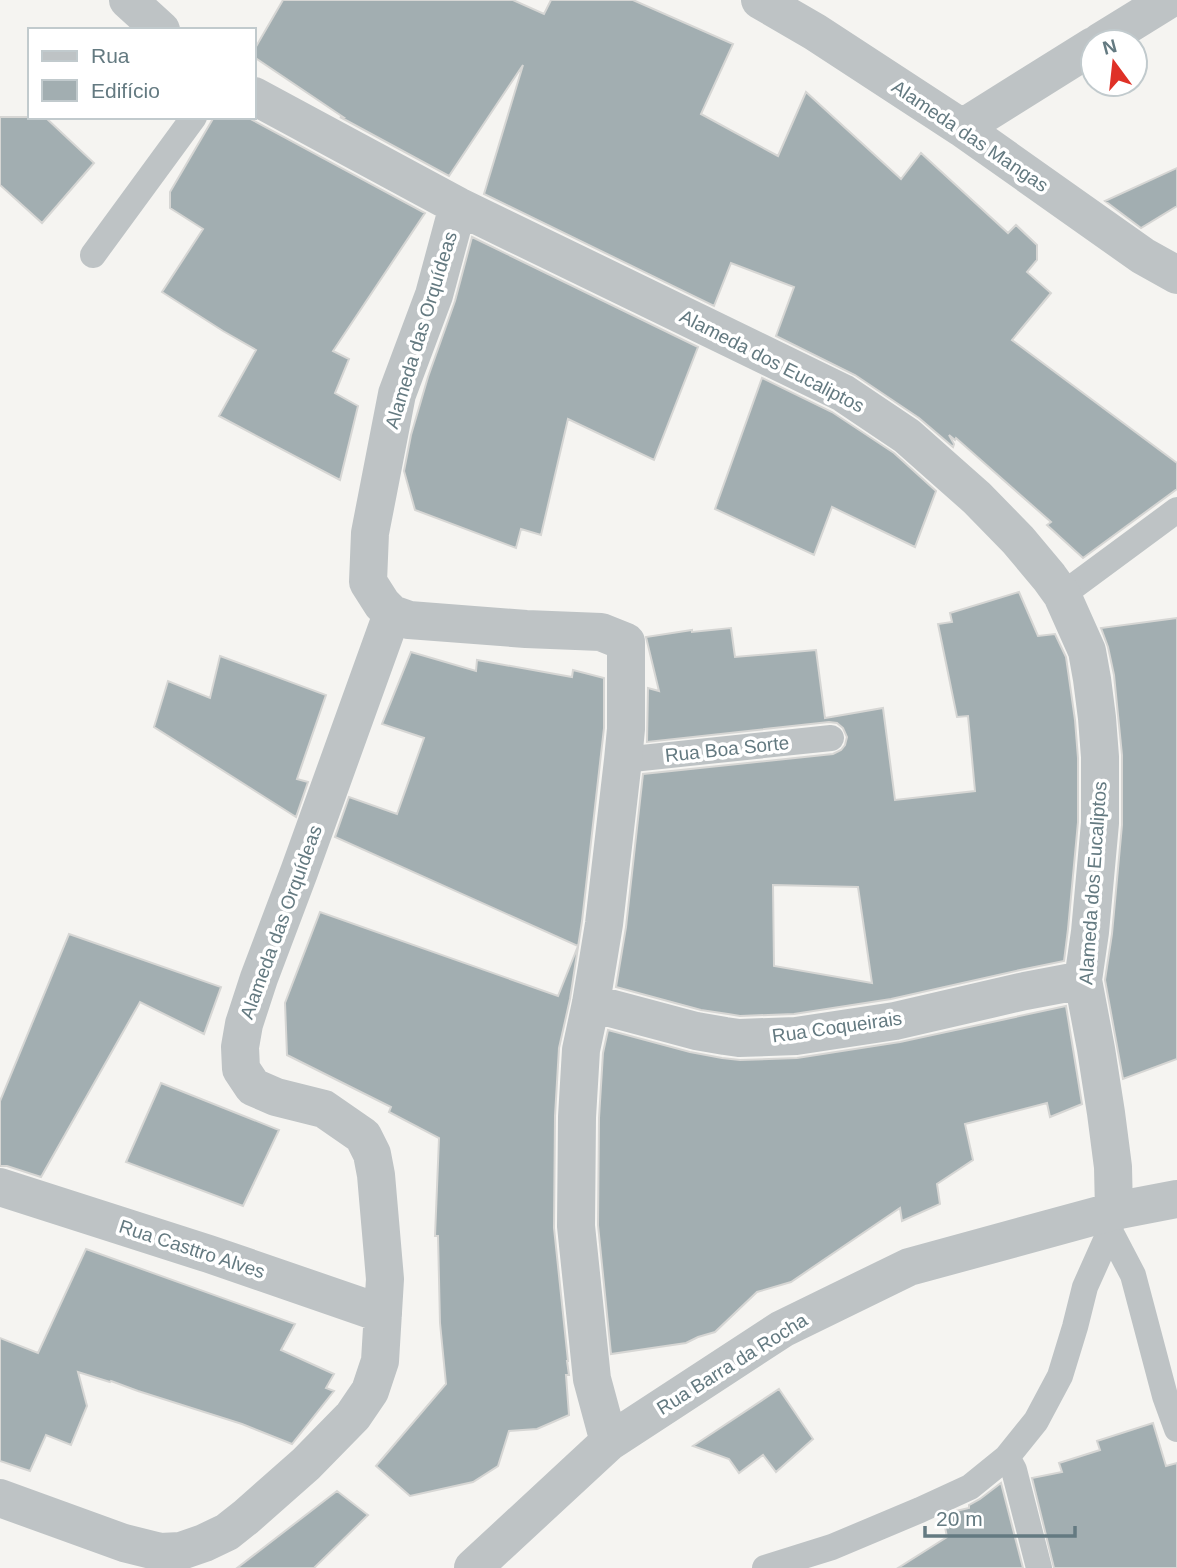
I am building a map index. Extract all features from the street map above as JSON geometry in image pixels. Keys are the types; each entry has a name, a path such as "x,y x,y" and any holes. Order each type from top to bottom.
{"street":[{"path":"128,0 159,28"},
{"name":"Alameda das Mangas","path":"760,0 815,32 962,128 1143,256 1177,275"},
{"path":"1123,28 1168,0"},
{"path":"962,128 1079,55"},
{"name":"Alameda dos Eucaliptos","path":"256,97 458,206 843,393 907,436 977,498 1049,577 1062,596 1087,651 1100,757 1097,853 1083,980 1113,1167 1112,1221"},
{"name":"Alameda das Orquídeas","path":"0,1499 124,1543 160,1552 181,1551 227,1532 246,1517 306,1464 354,1416 370,1391 380,1361 385,1279 372,1154 363,1136 324,1109 276,1097 253,1087 242,1069 240,1047 244,1024 259,978 392,614 368,582 370,533 397,394 434,295 458,206"},
{"path":"392,614 409,620 601,632 626,642 626,729 623,760 604,925 581,1049 577,1117 575,1218 592,1379 608,1442"},
{"name":"Rua Coqueirais","path":"591,1003 725,1036 796,1036 895,1021 1025,990 1083,980"},
{"name":"Rua Casttro Alves","path":"0,1186 383,1314"},
{"name":"Rua Barra da Rocha","path":"473,1568 608,1442 782,1329 909,1267 1112,1221 1177,1199"}],"lane":[{"path":"93,255 193,119"},
{"path":"1062,596 1177,510"},
{"name":"Rua Boa Sorte","path":"623,760 831,738"},
{"path":"1112,1221 1133,1275 1165,1396 1177,1429"},
{"path":"765,1568 832,1547 920,1510 970,1486 1007,1457 1036,1421 1060,1376 1085,1287 1112,1221"},
{"path":"1007,1457 1014,1470 1038,1568"}],"building":[{"path":"283,0 513,0 544,14 551,0 633,0 733,44 701,114 778,156 806,92 901,179 921,153 1008,233 1016,225 1037,245 1037,260 1027,272 1051,293 1012,340 1177,463 1177,489 1083,558 1047,525 1051,522 956,438 955,440 949,435 953,447 919,418 855,375 776,336 794,287 731,263 714,306 484,194 523,65 449,176 340,117 343,117 256,58 256,47"},
{"path":"0,117 47,119 94,163 42,223 0,185"},
{"path":"213,119 251,119 425,213 333,351 349,359 335,393 358,406 340,480 219,416 256,350 162,292 203,229 170,208 170,192"},
{"path":"1177,168 1177,206 1141,228 1105,201"},
{"path":"472,237 698,347 654,460 568,419 541,535 521,529 516,548 415,510 404,471 411,435 455,301"},
{"path":"762,378 832,412 894,453 936,491 915,547 832,507 814,555 715,509"},
{"path":"1019,592 1038,636 1055,634 1066,657 1078,758 1078,822 1064,961 891,999 794,1014 740,1016 701,1010 616,987 626,927 643,774 833,754 841,750 847,737 837,723 829,722 647,742 648,688 659,691 646,637 692,630 731,628 735,657 816,650 825,718 883,708 895,800 975,791 968,716 957,717 938,624 952,622 950,613","holes":["773,885 858,887 872,983 774,966"]},
{"path":"1177,618 1177,1059 1123,1079 1105,980 1122,825 1122,755 1114,675 1101,628"},
{"path":"411,652 476,671 477,660 572,677 573,670 604,678 604,728 582,921 570,999 559,1048 555,1116 554,1228 568,1361 569,1375 566,1375 569,1415 537,1429 509,1431 498,1466 473,1482 410,1496 376,1466 446,1384 440,1323 438,1236 435,1236 439,1138 389,1112 391,1107 287,1055 285,1003 320,912 558,996 578,946 335,837 349,797 397,814 424,738 382,724"},
{"path":"220,656 326,695 297,779 308,782 296,817 154,727 168,681 210,698"},
{"path":"69,934 221,987 204,1034 140,1002 41,1177 0,1166 0,1101"},
{"path":"1066,1006 1082,1104 1050,1117 1047,1103 965,1124 973,1160 937,1184 940,1204 902,1221 900,1208 791,1282 757,1292 715,1332 686,1343 611,1354 598,1225 599,1118 603,1053 608,1030 722,1058 797,1058 900,1042"},
{"path":"161,1083 279,1130 243,1206 126,1162"},
{"path":"86,1249 295,1324 281,1350 334,1374 326,1388 334,1391 292,1444 242,1424 78,1372 87,1406 71,1445 46,1435 30,1471 0,1461 0,1338 38,1353"},
{"path":"779,1389 813,1439 776,1472 763,1455 739,1473 729,1459 693,1446"},
{"path":"1153,1423 1166,1466 1177,1463 1177,1568 1054,1568 1032,1478 1062,1472 1059,1463 1100,1450 1097,1441"},
{"path":"1001,1483 1023,1568 898,1568 947,1537 943,1517 969,1508 969,1505"},
{"path":"337,1491 368,1515 314,1568 237,1568"}]}
